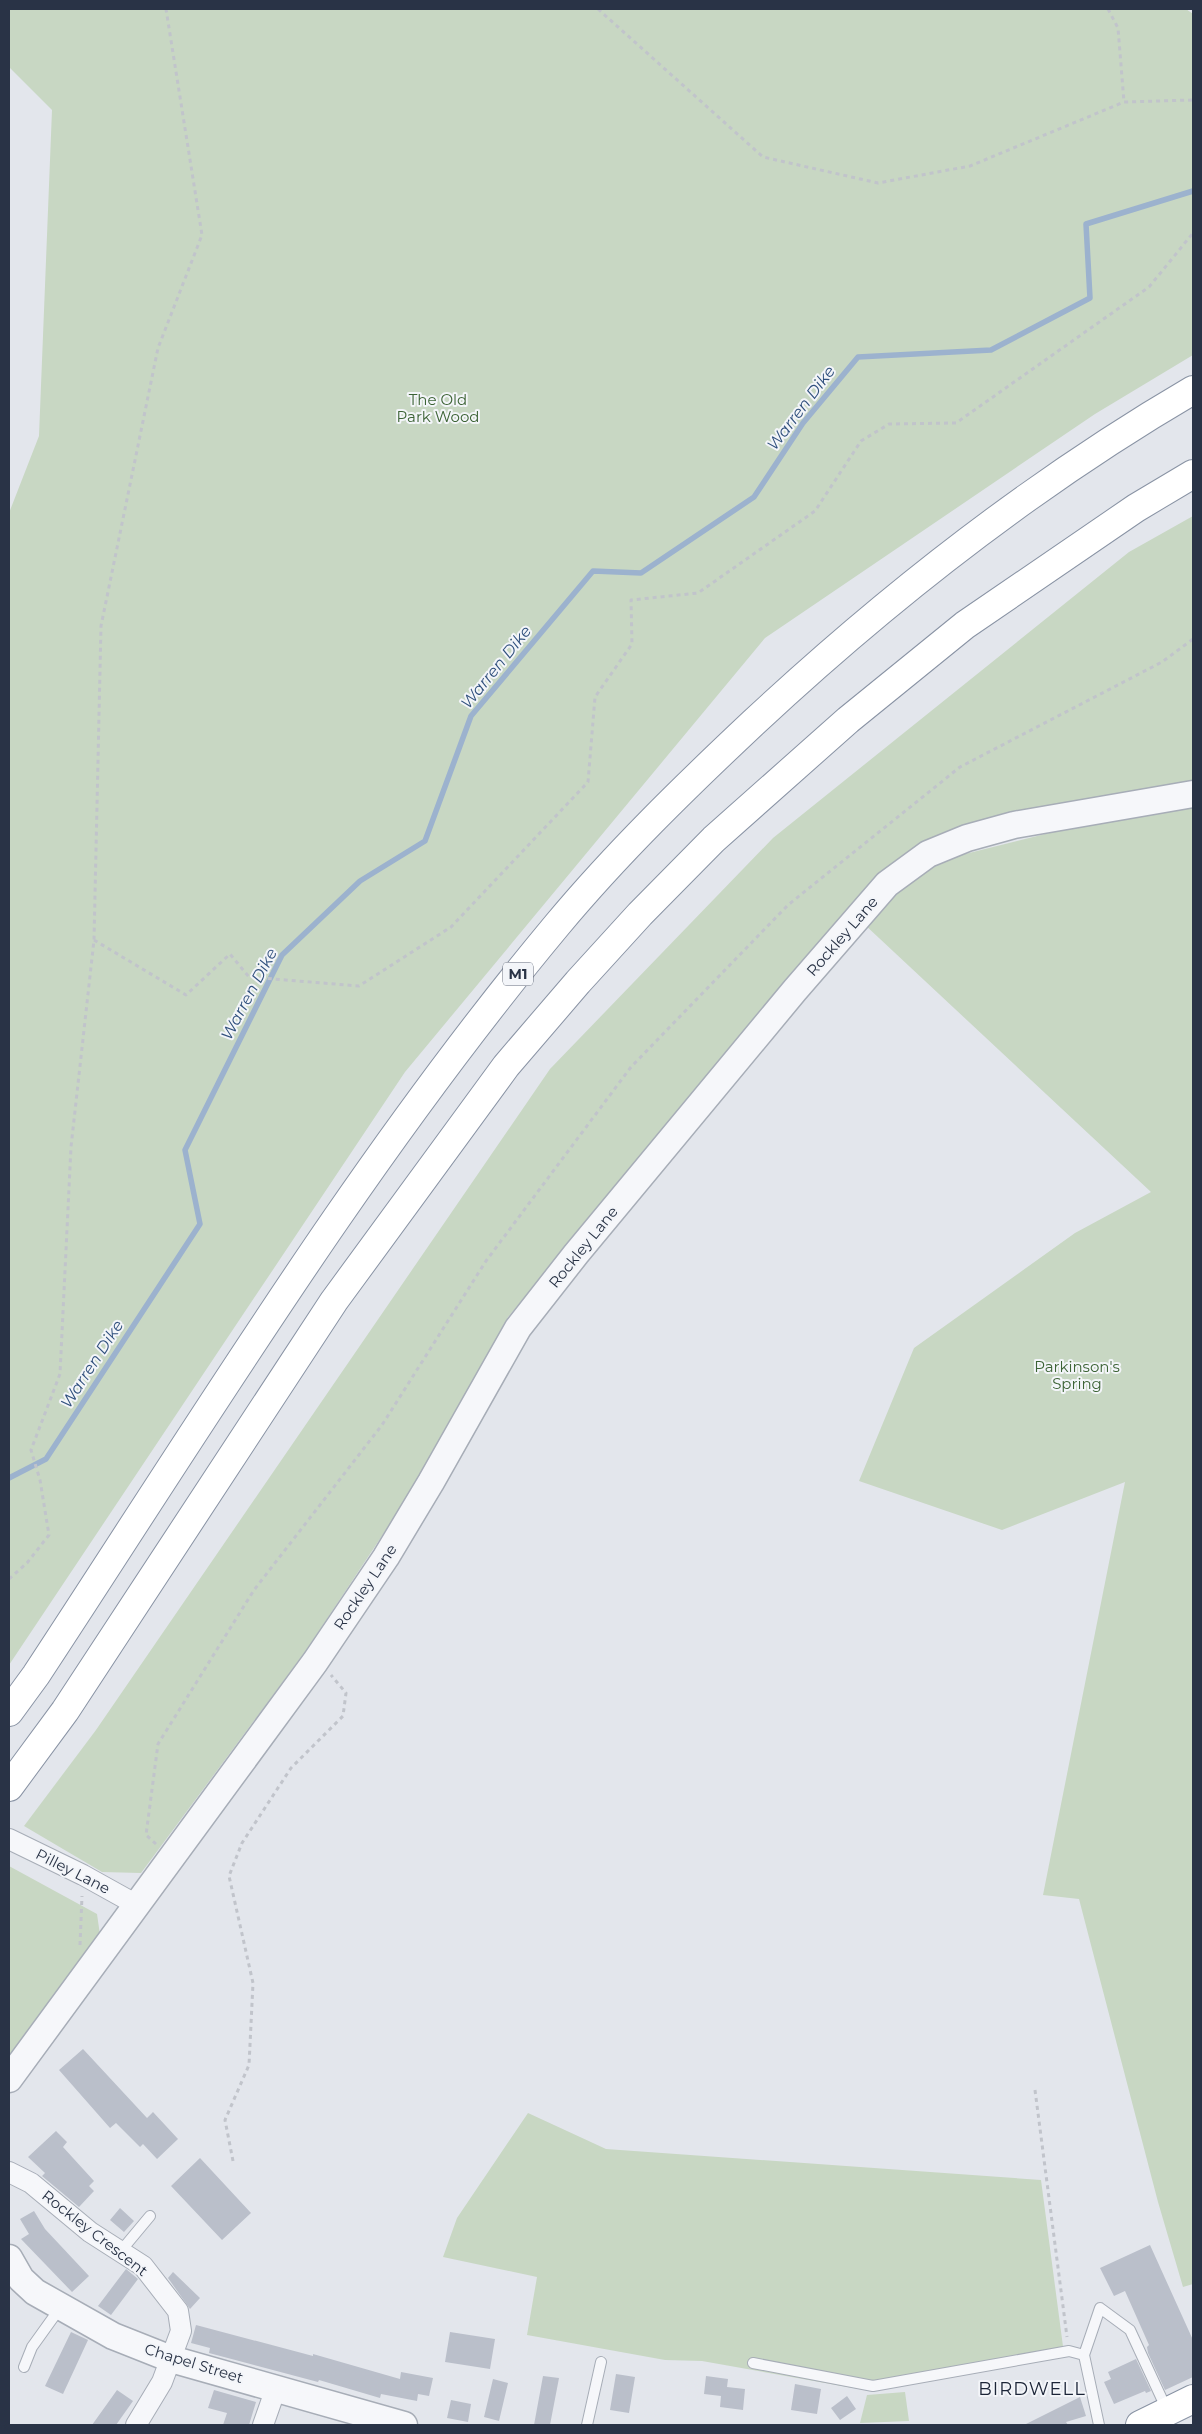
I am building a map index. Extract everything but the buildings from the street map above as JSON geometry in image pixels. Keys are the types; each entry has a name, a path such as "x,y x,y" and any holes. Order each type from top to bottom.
{"highway":[{"name":"M1","path":"9,1712 36,1675 303,1268 452,1057 559,923 621,854 707,766 810,670 934,567 1090,454 1193,390"},
{"path":"9,1787 65,1711 334,1301 506,1066 590,968 714,839 848,720 965,625 1136,508 1193,474"},
{"path":"1140,2425 1193,2399"}],"street":[{"name":"Rockley Lane","path":"9,2079 315,1662 411,1515 518,1328 576,1254 795,990 887,884 928,854 967,838 1022,823 1193,794"},
{"name":"Pilley Lane","path":"9,1839 83,1875 137,1905"},
{"name":"Rockley Crescent","path":"9,2172 31,2183 90,2232 143,2266 178,2311 181,2331 171,2359 162,2382 136,2425"},
{"name":"Chapel Street","path":"9,2258 21,2279 35,2292 60,2308 113,2336 171,2359 276,2388 355,2419 404,2425"},
{"path":"263,2425 276,2388"}],"lane":[{"path":"120,2252 150,2216"},
{"path":"24,2367 32,2347 60,2308"},
{"path":"1099,2425 1084,2355 1100,2308 1130,2330 1168,2411"},
{"path":"754,2362 873,2386 1069,2350 1084,2355"},
{"path":"587,2425 601,2362"}],"path":[{"path":"9,1578 28,1563 49,1534 40,1480 31,1450 60,1374 70,1147 94,940 101,626 158,348 202,235 166,9"},
{"path":"598,9 763,157 878,183 970,166 1124,102 1193,100"},
{"path":"1108,9 1118,28 1124,102"},
{"path":"94,940 186,995 230,954 249,977 359,986 451,927 588,782 595,697 632,644 631,600 698,593 815,511 861,441 889,424 956,423 1149,287 1193,233"},
{"path":"172,1858 146,1835 158,1744 254,1590 382,1425 486,1261 631,1067 788,905 960,767 1162,662 1193,639"},
{"path":"232,2161 225,2120 249,2065 253,1983 228,1876 242,1842 291,1768 343,1716 346,1693 334,1677 315,1662"},
{"path":"80,1949 83,1875"},
{"path":"1035,2090 1069,2350"}],"green space":[{"name":"The Old Park Wood","path":"9,9 1186,9 1193,14 1193,355 1095,414 765,638 405,1072 9,1665 9,513 39,436 52,110 9,67"},
{"path":"1193,516 1193,781 1007,814 877,879 508,1317 417,1483 305,1652 141,1873 102,1872 24,1826 96,1730 550,1069 773,838 1129,552"},
{"name":"Parkinson's Spring","path":"1193,801 1193,2284 1183,2287 1158,2202 1079,1899 1043,1895 1125,1482 1002,1530 859,1481 914,1348 1075,1233 1151,1192 864,924 896,891 945,859 1097,821"},
{"path":"9,1866 97,1914 100,1935 9,2061"},
{"path":"528,2113 606,2149 1041,2180 1064,2354 870,2391 702,2361 665,2360 527,2335 537,2277 443,2257 457,2218"},
{"path":"905,2392 909,2421 860,2423 867,2395"}],"waterway":[{"name":"Warren Dike","path":"9,1478 46,1459 200,1224 185,1150 282,955 360,881 425,841 471,716 593,571 641,573 754,497 803,423 858,357 991,350 1090,298 1086,224 1193,191"}],"district":[{"name":"BIRDWELL","path":"1032,2389"}]}
